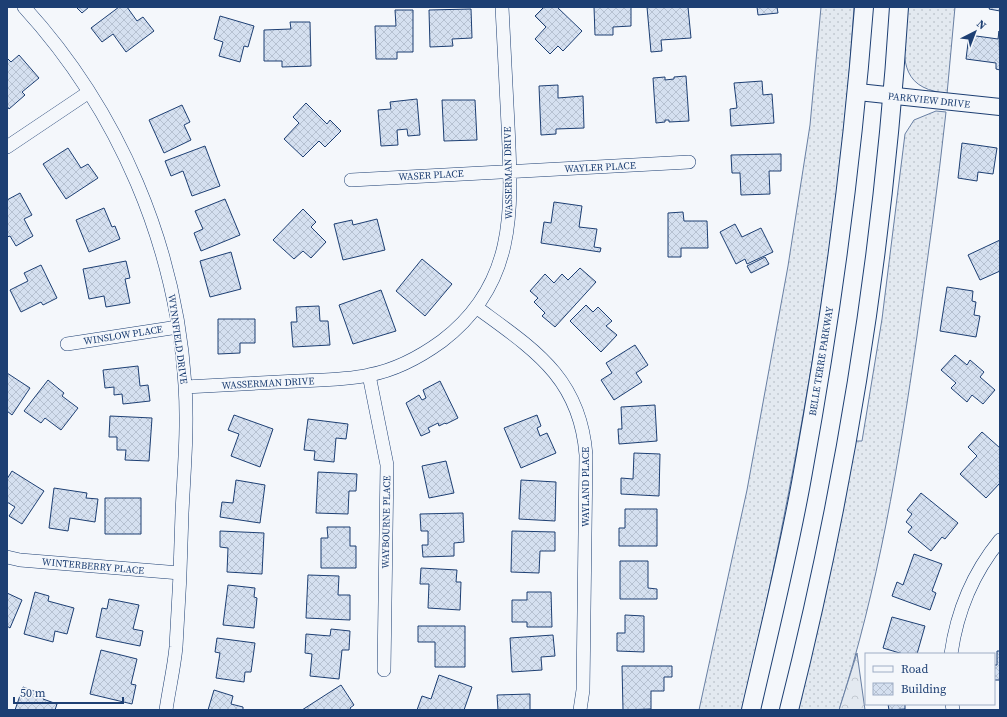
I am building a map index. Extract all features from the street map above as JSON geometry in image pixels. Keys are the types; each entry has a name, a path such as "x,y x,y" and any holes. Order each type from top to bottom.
{"main road":[{"name":"BELLE TERRE PARKWAY","path":"751,710 803,473 834,283 858,92 864,7"},
{"path":"789,710 824,553 843,457 871,282 892,96 899,7"}],"street":[{"name":"WYNNFIELD DRIVE","path":"24,7 62,53 90,92 125,155 162,250 178,327 186,387 176,649 166,710"},
{"name":"WASSERMAN DRIVE","path":"186,387 330,379 369,375 395,368 426,352 452,333 476,307 493,277 505,243 510,220 510,171 502,7"},
{"path":"7,147 90,92"},
{"name":"PARKVIEW DRIVE","path":"858,92 1000,107"},
{"name":"WAYLER PLACE","path":"510,171 689,162"},
{"name":"WASER PLACE","path":"351,180 510,171"},
{"name":"WAYLAND PLACE","path":"476,307 529,347 546,363 568,392 581,423 586,455 583,690 580,710"},
{"name":"WINSLOW PLACE","path":"67,344 178,327"},
{"name":"WAYBOURNE PLACE","path":"369,375 387,465 384,670"},
{"path":"951,653 961,609 972,582 980,566 1000,540"},
{"name":"WINTERBERRY PLACE","path":"7,557 20,560 180,573"}],"green space":[{"path":"821,7 854,7 838,185 826,273 797,448 743,710 699,710 747,490 788,266 810,125"},
{"path":"908,7 955,7 947,94 923,87 914,81 909,72 905,62 904,51"},
{"path":"936,111 946,112 936,196 903,431 876,572 853,664 839,710 797,710 855,441 862,441 882,319 905,134 914,120"},
{"path":"857,653 865,710 839,710"}],"building":[{"path":"76,7 89,7 82,13"},
{"path":"119,7 127,7 137,21 143,17 154,31 126,52 113,34 102,42 91,28"},
{"path":"544,7 557,7 582,31 563,51 558,46 550,54 535,39 546,27 535,16"},
{"path":"594,7 631,7 631,26 613,27 613,35 595,35"},
{"path":"647,7 688,7 691,38 661,40 662,51 651,52"},
{"path":"757,7 777,7 778,13 758,15"},
{"path":"990,7 1000,7 1000,11 989,9"},
{"path":"471,9 472,38 452,39 453,46 430,47 429,10"},
{"path":"395,10 413,10 413,52 397,52 397,59 376,59 375,26 396,26"},
{"path":"220,16 254,26 248,47 244,46 240,62 219,56 223,42 214,39"},
{"path":"290,22 310,22 311,66 282,67 282,61 264,61 264,30 291,29"},
{"path":"999,31 1000,70 996,69 996,63 966,59 969,35 998,39"},
{"path":"19,55 39,78 22,92 25,95 9,109 7,106 7,58 11,62"},
{"path":"686,76 689,121 669,122 669,120 665,120 665,122 656,123 653,78 665,77 665,80 674,79 674,77"},
{"path":"762,81 763,95 772,94 774,123 731,126 730,109 737,108 734,83"},
{"path":"558,85 558,98 583,96 584,128 556,129 556,134 541,135 539,86"},
{"path":"417,99 420,135 408,136 407,129 397,130 398,145 381,146 378,110 391,109 390,102"},
{"path":"442,100 475,100 477,140 444,141"},
{"path":"306,103 327,124 330,120 341,131 325,147 319,141 303,157 284,139 299,123 293,117"},
{"path":"182,105 190,122 184,125 191,140 164,153 149,120"},
{"path":"962,143 997,148 993,174 978,172 977,181 958,178"},
{"path":"205,146 220,186 192,196 183,171 171,176 165,161"},
{"path":"68,148 81,168 88,164 98,178 66,199 43,164"},
{"path":"781,154 781,171 769,171 770,194 741,195 740,173 732,173 731,155"},
{"path":"20,193 32,215 24,219 33,236 16,246 10,236 7,237 7,200"},
{"path":"225,199 240,235 201,251 194,233 203,229 195,211"},
{"path":"554,202 582,206 579,227 597,229 594,247 601,248 600,252 541,243 544,222 551,223"},
{"path":"104,208 112,227 115,226 120,239 89,252 76,220"},
{"path":"303,209 316,222 311,227 326,242 311,258 303,251 294,259 273,240"},
{"path":"683,212 684,221 707,221 708,248 681,248 681,257 668,257 668,213"},
{"path":"377,219 385,250 343,260 334,224 352,220 353,225"},
{"path":"735,224 742,237 761,228 773,252 747,264 745,259 736,264 720,232"},
{"path":"1000,240 1000,271 980,280 968,255"},
{"path":"231,252 241,289 210,297 200,261"},
{"path":"765,257 769,264 751,273 747,266"},
{"path":"422,259 452,284 425,316 396,291"},
{"path":"126,261 130,278 125,279 130,303 106,307 104,296 89,299 83,269"},
{"path":"41,265 57,298 43,305 41,302 21,312 10,290 28,281 24,273"},
{"path":"580,268 596,282 555,327 542,316 545,313 534,302 538,298 530,291 545,274 554,283 562,274 568,280"},
{"path":"947,287 973,291 972,301 976,302 974,315 980,316 976,337 940,331"},
{"path":"381,290 396,331 353,344 339,305"},
{"path":"586,305 593,312 598,307 612,321 606,326 617,335 601,352 570,321"},
{"path":"319,306 320,321 328,321 330,345 293,347 291,322 297,322 296,307"},
{"path":"218,319 255,319 255,343 240,343 240,353 218,354"},
{"path":"635,345 648,365 636,373 642,382 614,400 601,380 612,373 606,363"},
{"path":"955,355 967,365 970,360 984,372 980,377 995,390 983,404 972,395 967,402 951,388 956,383 941,370"},
{"path":"138,366 140,386 148,385 150,401 123,404 122,394 114,395 114,387 105,388 103,370"},
{"path":"7,373 30,388 12,415 7,411"},
{"path":"48,380 64,393 62,396 78,408 61,430 45,418 41,423 24,411"},
{"path":"440,381 458,418 439,426 438,423 428,428 430,432 421,436 406,403 419,395 422,400 426,398 423,390"},
{"path":"655,405 657,441 619,444 618,429 622,429 621,407"},
{"path":"234,415 273,429 260,467 231,456 239,434 228,430"},
{"path":"537,415 541,426 537,428 540,436 547,433 556,453 521,468 504,428"},
{"path":"110,416 152,418 149,461 125,460 126,450 117,450 117,437 109,437"},
{"path":"308,419 348,424 346,439 336,438 334,462 314,460 315,451 304,450"},
{"path":"982,432 1000,448 1000,483 986,498 960,474 977,456 968,447"},
{"path":"634,453 660,454 659,496 621,494 621,478 633,479"},
{"path":"446,461 454,493 429,498 422,466"},
{"path":"12,471 44,491 22,524 9,516 15,507 7,502 7,479"},
{"path":"318,472 357,474 356,491 349,491 348,514 316,513"},
{"path":"236,480 265,485 260,523 220,517 222,502 233,503"},
{"path":"521,480 556,482 555,521 519,519"},
{"path":"54,488 87,493 86,498 98,499 95,522 70,518 68,531 49,528"},
{"path":"921,493 958,523 945,539 942,537 931,551 908,532 912,527 906,522 912,514 907,510"},
{"path":"105,498 141,498 141,534 105,534"},
{"path":"625,509 657,509 657,546 619,546 619,528 625,528"},
{"path":"463,513 464,542 454,543 454,556 423,557 422,545 428,545 428,531 421,531 420,514"},
{"path":"327,527 350,527 350,546 356,546 356,568 321,568 321,538 328,538"},
{"path":"220,531 264,533 262,574 227,572 228,548 220,547"},
{"path":"512,531 555,532 555,551 540,551 539,573 511,572"},
{"path":"914,554 942,564 932,591 936,593 930,610 892,596 897,582 903,585"},
{"path":"620,561 648,561 648,588 657,589 657,599 620,599"},
{"path":"421,568 457,570 456,582 461,582 460,610 428,608 429,584 420,584"},
{"path":"308,575 339,576 338,595 350,595 350,620 306,618"},
{"path":"228,585 255,588 254,597 257,598 254,628 223,625"},
{"path":"35,592 49,596 48,601 74,608 67,634 55,631 53,642 24,634"},
{"path":"527,592 551,592 552,627 527,627 527,622 512,622 512,600 527,600"},
{"path":"7,593 22,600 10,628 7,626"},
{"path":"109,599 139,605 133,629 143,631 140,646 96,637 102,608 107,609"},
{"path":"625,615 644,616 644,652 617,651 617,633 625,633"},
{"path":"892,617 925,626 917,653 900,653 883,648"},
{"path":"418,626 465,626 465,667 435,667 435,642 418,642"},
{"path":"331,629 350,631 349,650 342,650 339,679 310,676 312,654 305,653 306,634 330,636"},
{"path":"553,635 555,656 541,657 542,670 512,672 510,638"},
{"path":"217,638 255,643 251,672 245,672 244,682 216,678 220,653 215,652"},
{"path":"101,650 137,659 131,684 136,685 132,704 90,694"},
{"path":"997,651 1000,651 1000,680 995,680 995,665 997,665"},
{"path":"622,666 672,666 672,677 664,677 664,691 651,691 651,709 623,710"},
{"path":"439,675 472,687 464,710 417,710 422,696 431,699"},
{"path":"341,685 354,705 350,708 351,710 302,710"},
{"path":"23,687 45,695 43,699 57,704 55,710 15,710"},
{"path":"214,690 233,696 231,704 243,707 243,710 208,710"},
{"path":"530,694 530,710 498,710 497,695"},
{"path":"888,705 905,705 905,709 889,710"}]}
